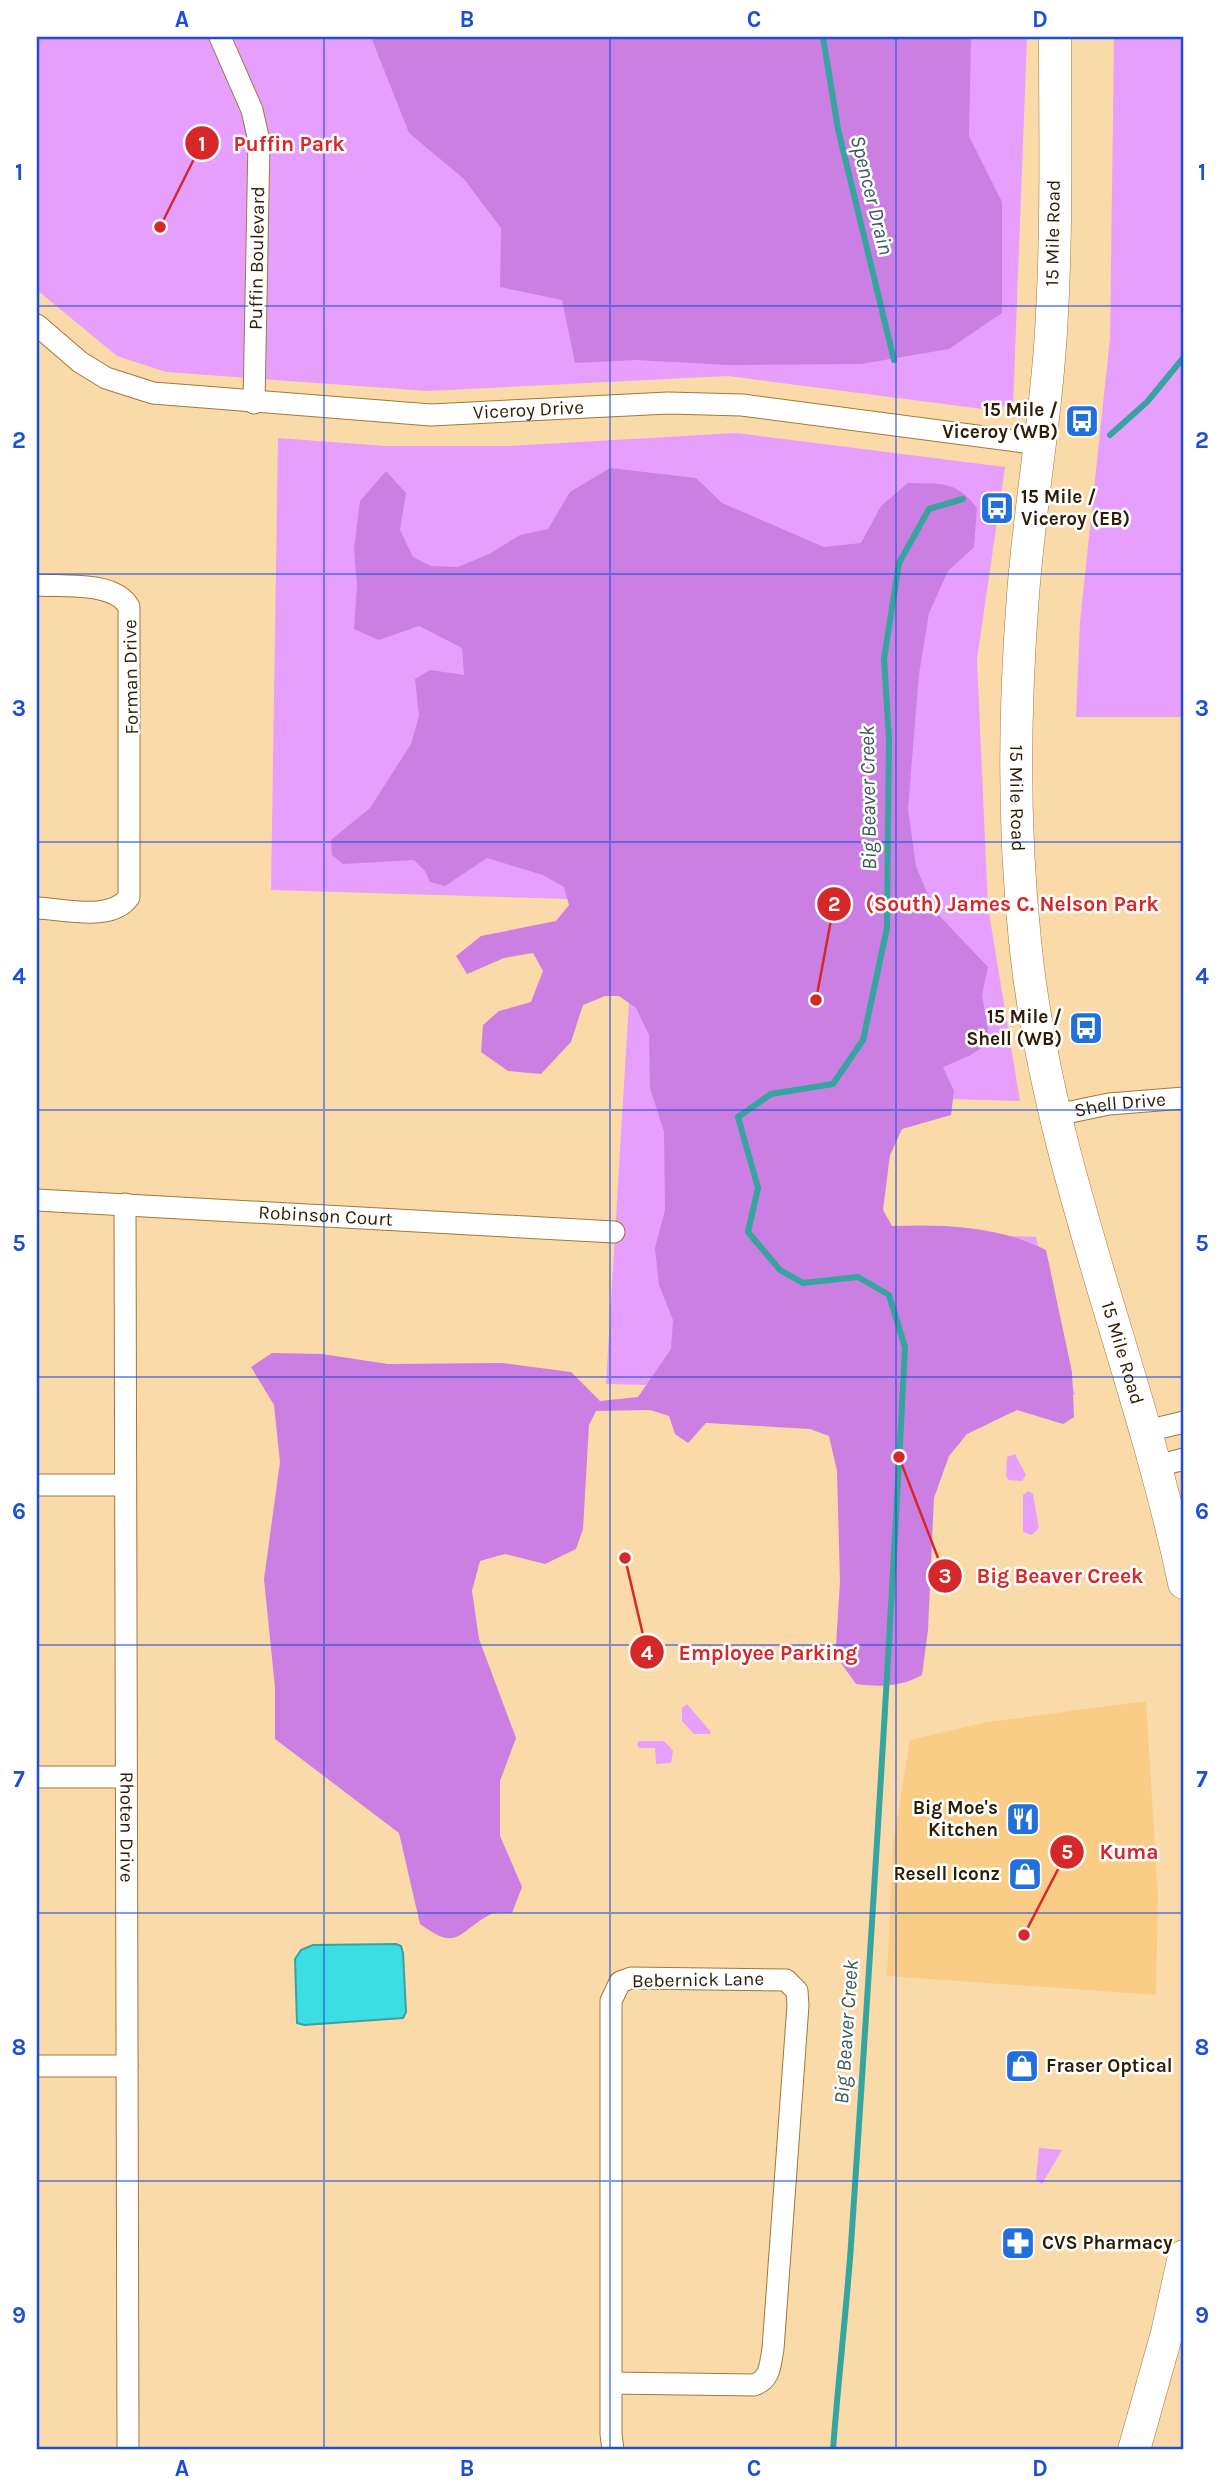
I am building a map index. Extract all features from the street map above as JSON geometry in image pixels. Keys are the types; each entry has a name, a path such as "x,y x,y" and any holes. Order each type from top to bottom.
{"main road":[{"name":"15 Mile Road","path":"1055,37 1052,313 1023,593 1014,757 1025,944 1038,1031 1090,1250 1147,1431 1171,1463 1184,1583"},
{"path":"1134,2450 1167,2333 1184,2256"}],"street":[{"name":"Puffin Boulevard","path":"220,37 252,110 259,141 254,403"},
{"name":"Viceroy Drive","path":"37,325 80,362 127,387 152,393 431,415 668,404 742,405 1039,444"},
{"name":"Forman Drive","path":"37,585 106,590 125,598 129,607 131,763 129,897 117,909 106,912 37,908"},
{"name":"Shell Drive","path":"1056,1115 1109,1104 1184,1098"},
{"name":"Robinson Court","path":"37,1200 614,1232"},
{"name":"Rhoten Drive","path":"125,1204 128,2450"},
{"path":"1147,1431 1184,1422"},
{"path":"37,1485 124,1485"},
{"path":"37,1777 125,1777"},
{"name":"Bebernick Lane","path":"611,2383 754,2385 765,2379 768,2373 773,2349 798,2005 797,1991 786,1980 631,1978 620,1982 612,1993 611,2383 613,2450"},
{"path":"37,2066 127,2066"}],"shaded area":[{"path":"37,37 1027,37 1013,407 999,406 998,411 728,376 428,391 166,372 117,356 37,290"},
{"path":"371,37 971,37 969,136 1002,202 1002,313 949,349 861,364 727,365 636,360 575,363 562,300 500,287 501,228 464,179 409,133"},
{"path":"1114,37 1184,37 1184,717 1076,717 1080,622 1110,338"},
{"path":"737,433 1005,467 977,659 988,907 1020,1101 771,1094 773,1226 1036,1237 1075,1395 606,1384 635,901 271,890 278,438 386,446 508,446"},
{"path":"610,468 696,478 722,503 824,547 861,543 881,506 908,483 947,485 962,492 977,508 974,547 948,571 929,613 919,674 908,809 916,866 934,910 988,967 982,995 990,1042 969,1056 943,1067 954,1091 951,1115 902,1129 890,1155 883,1210 892,1226 971,1228 1009,1236 1046,1250 1072,1372 1074,1417 1063,1424 1017,1410 967,1434 949,1456 934,1498 928,1630 922,1675 898,1684 873,1686 856,1684 841,1663 836,1645 840,1582 837,1471 829,1436 810,1429 706,1423 688,1443 675,1434 669,1416 650,1410 596,1411 589,1425 583,1529 576,1549 545,1564 505,1554 480,1561 472,1591 479,1639 516,1738 500,1781 500,1836 522,1887 512,1913 489,1915 457,1937 450,1938 442,1937 420,1924 399,1833 275,1739 275,1688 264,1579 280,1462 274,1405 251,1367 272,1353 322,1354 388,1364 502,1363 571,1372 600,1401 638,1397 671,1349 673,1320 659,1285 655,1248 665,1210 664,1132 650,1088 649,1035 636,1008 619,996 605,996 583,1005 571,1042 541,1074 508,1071 481,1052 483,1025 499,1011 531,1002 543,971 533,953 504,958 467,974 456,956 481,936 556,921 569,905 564,887 543,875 487,858 445,886 430,882 425,871 414,860 343,864 332,855 331,840 370,808 411,744 419,716 415,679 430,670 464,675 462,648 419,626 379,640 354,629 357,586 354,549 360,501 386,471 406,493 400,530 413,557 431,566 458,567 489,554 520,535 548,529 570,492"},
{"path":"1015,1454 1026,1475 1022,1481 1009,1480 1006,1477 1007,1457"},
{"path":"1028,1491 1033,1494 1039,1528 1032,1535 1023,1532 1023,1495"},
{"path":"1146,1701 1158,1896 1156,1995 887,1976 893,1844 910,1740 987,1722"},
{"path":"687,1704 710,1734 694,1734 682,1721 682,1708"},
{"path":"639,1741 664,1741 673,1751 671,1763 656,1764 655,1748 639,1748"},
{"path":"1039,2148 1062,2150 1042,2184 1036,2180"}],"water":[{"path":"313,1945 401,1946 403,1953 406,2012 403,2018 304,2025 297,2023 295,1959 301,1950"}],"waterway":[{"name":"Spencer Drain","path":"823,37 838,129 894,360"},
{"name":"Big Beaver Creek","path":"1110,435 1147,402 1184,357"},
{"name":"Big Beaver Creek","path":"833,2450 849,2271 887,1684 905,1347 889,1295 858,1277 803,1283 780,1270 748,1232 758,1188 738,1117 771,1094 833,1084 863,1040 887,928 889,738 884,659 899,563 929,509 963,499"}],"place":[{"name":"Puffin Park","path":"160,227"},
{"name":"15 Mile / Viceroy (WB)","path":"1082,421"},
{"name":"15 Mile / Viceroy (EB)","path":"997,508"},
{"name":"(South) James C. Nelson Park","path":"816,1000"},
{"name":"15 Mile / Shell (WB)","path":"1086,1028"},
{"name":"Big Beaver Creek","path":"899,1457"},
{"name":"Employee Parking","path":"625,1558"},
{"name":"Big Moe's Kitchen","path":"1023,1819"},
{"name":"Resell Iconz","path":"1025,1874"},
{"name":"Kuma","path":"1024,1935"},
{"name":"Fraser Optical","path":"1022,2066"},
{"name":"CVS Pharmacy","path":"1018,2243"}]}
